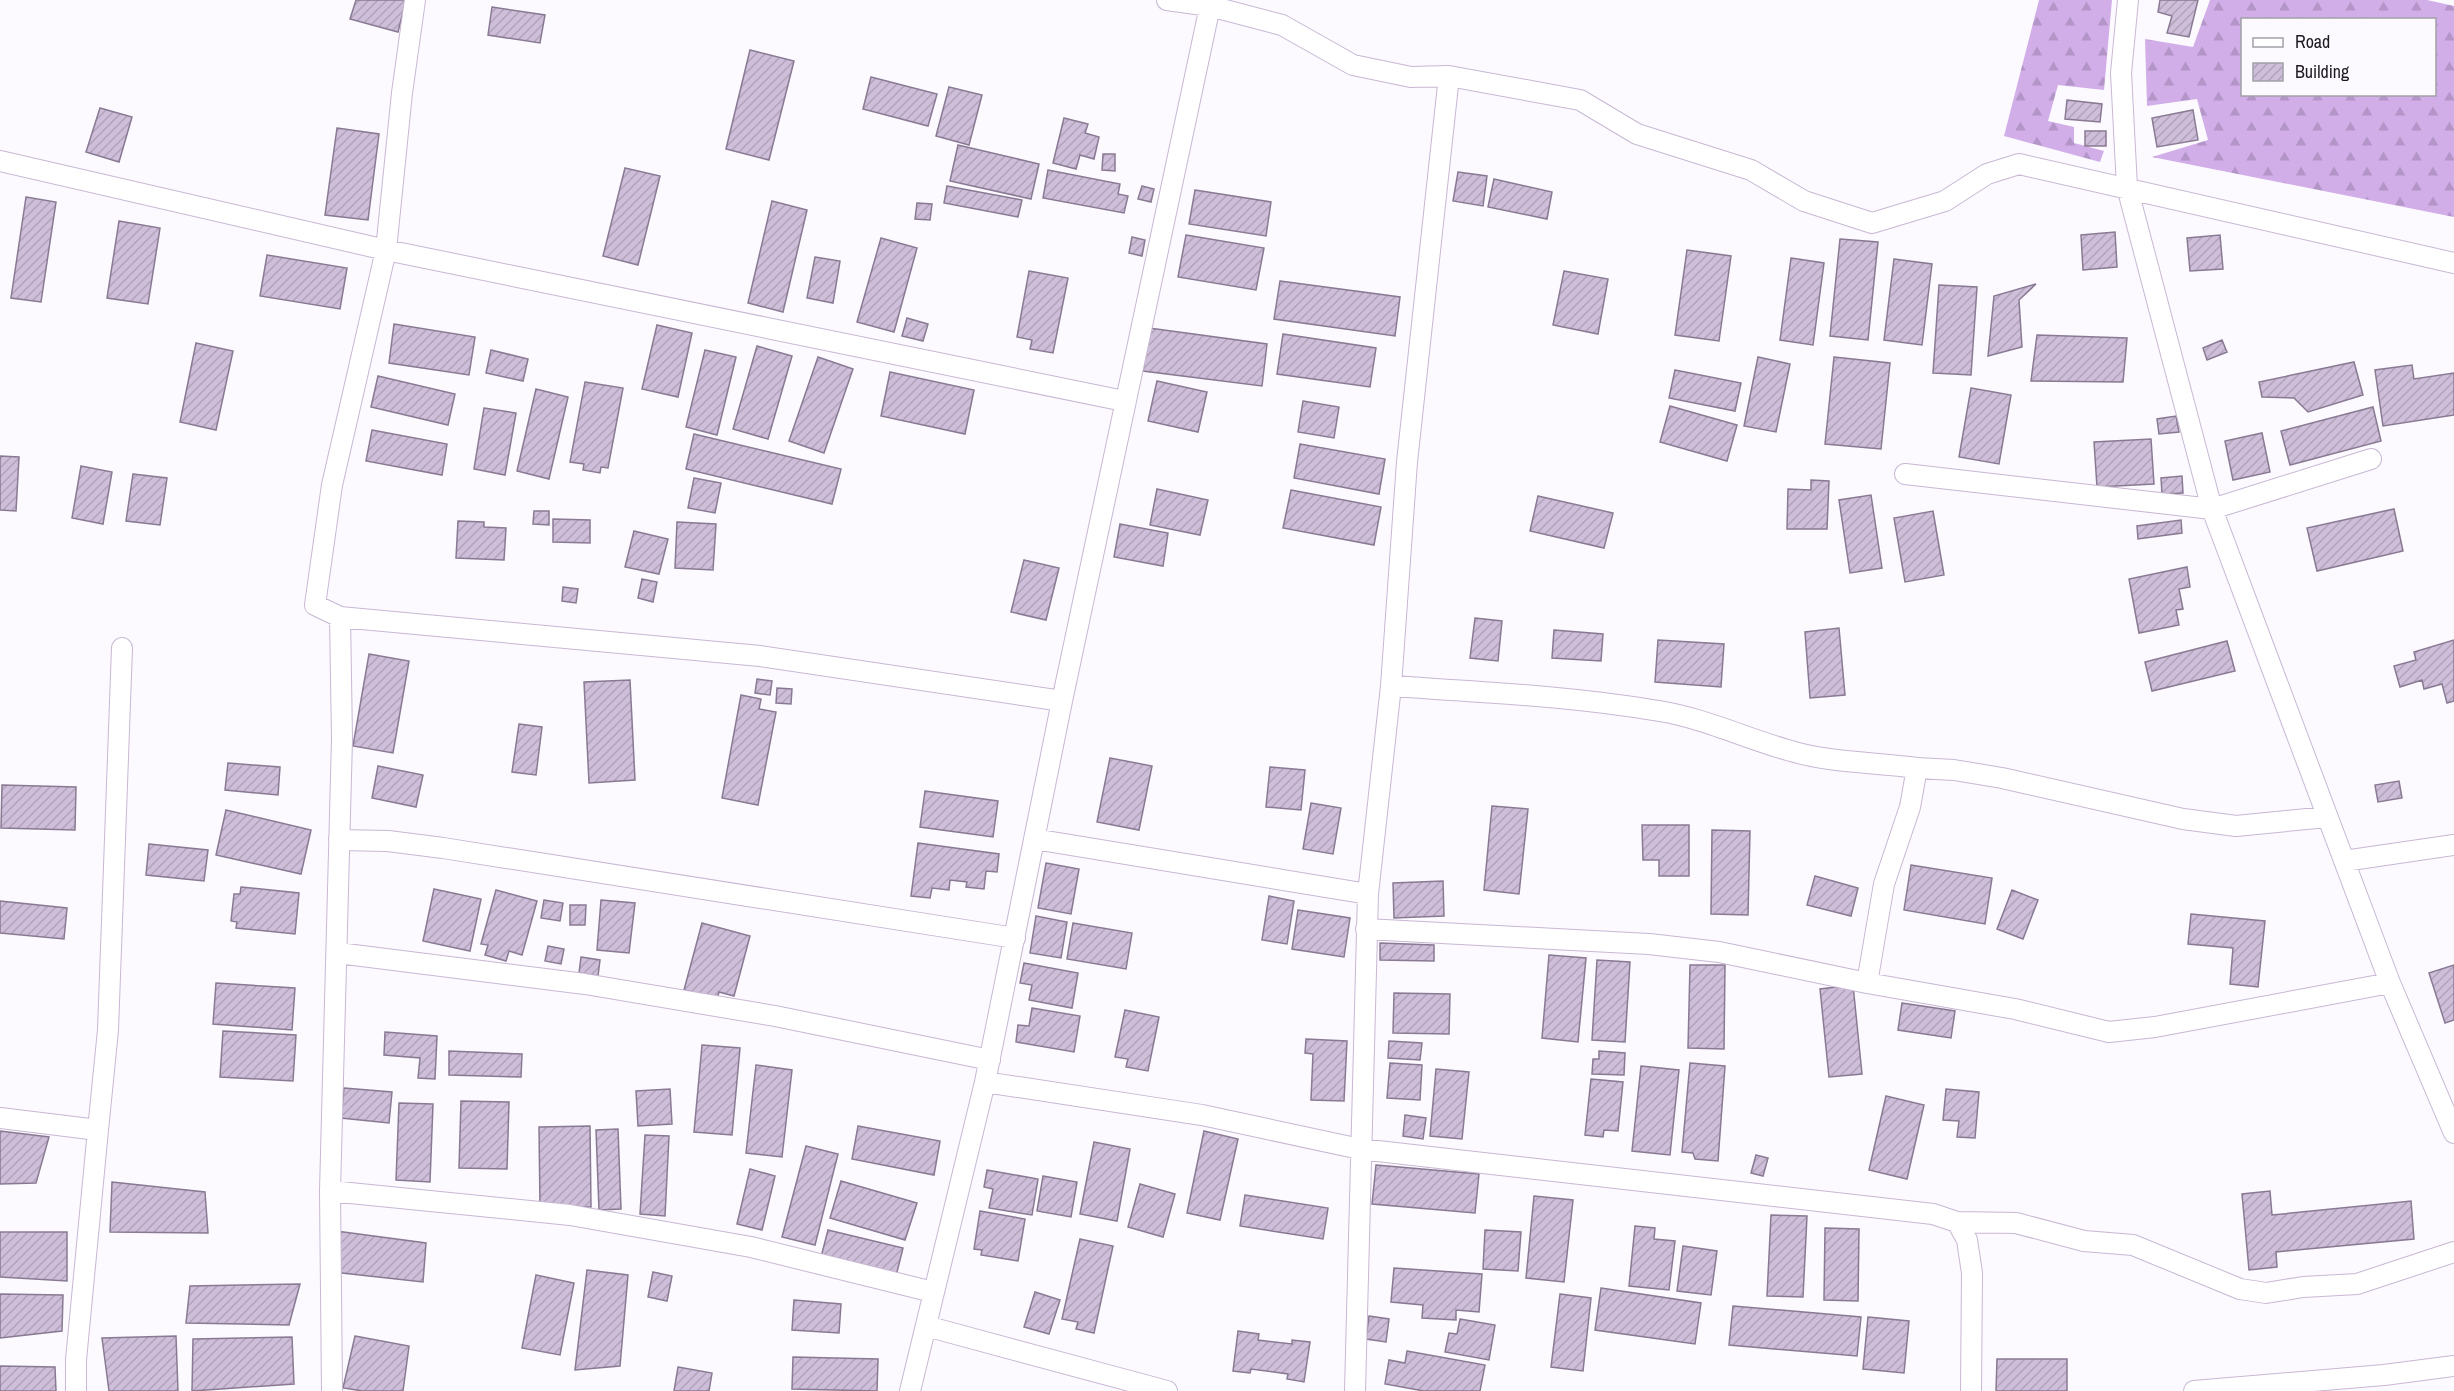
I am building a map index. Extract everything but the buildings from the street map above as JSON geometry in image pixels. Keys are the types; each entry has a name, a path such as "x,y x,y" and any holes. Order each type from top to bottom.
{"street":[{"path":"415,0 402,93 386,250 332,485 315,605 340,617 760,656 1062,701"},
{"path":"1167,0 1210,3 1282,25 1353,65 1411,77 1449,76 1580,100 1637,134 1751,170 1804,201 1872,223 1945,201 1987,174 2019,164 2454,263"},
{"path":"2128,0 2121,73 2127,187 2212,509 2390,983 2454,1133"},
{"path":"910,1391 986,1082 1124,400 1210,3"},
{"path":"1355,1391 1368,894 1391,686 1407,462 1449,76"},
{"path":"0,161 386,250 1124,400"},
{"path":"1905,474 2212,509 2371,459"},
{"path":"332,1391 330,1191 342,739 340,617"},
{"path":"76,1391 76,1360 108,1030 122,648"},
{"path":"1391,686 1588,700 1662,711 1791,751 1830,759 1954,770 2002,778 2183,819 2235,826 2327,817"},
{"path":"1867,983 1884,884 1910,807 1917,768"},
{"path":"1034,839 1368,894"},
{"path":"339,840 388,841 443,848 1015,938"},
{"path":"2344,861 2454,845"},
{"path":"1366,929 1649,944 1719,952 1867,983 2015,1009 2109,1032 2155,1027 2390,983"},
{"path":"338,953 607,988 775,1016 990,1060"},
{"path":"986,1082 1202,1116 1360,1149 1933,1214 1957,1222 2016,1223 2084,1241 2133,1245 2240,1289 2266,1293 2303,1287 2357,1284 2454,1252"},
{"path":"0,1118 98,1130"},
{"path":"330,1191 570,1215 751,1247 933,1292"},
{"path":"1957,1222 1967,1240 1972,1273 1971,1391"},
{"path":"926,1326 1167,1391"},
{"path":"2194,1391 2384,1375 2454,1366"}],"green space":[{"path":"2039,0 2112,0 2104,90 2058,85 2048,121 2074,127 2074,143 2104,151 2100,162 2004,136"},
{"path":"2210,0 2427,0 2454,6 2454,217 2152,157 2208,140 2197,99 2147,106 2145,39 2193,47"}]}
